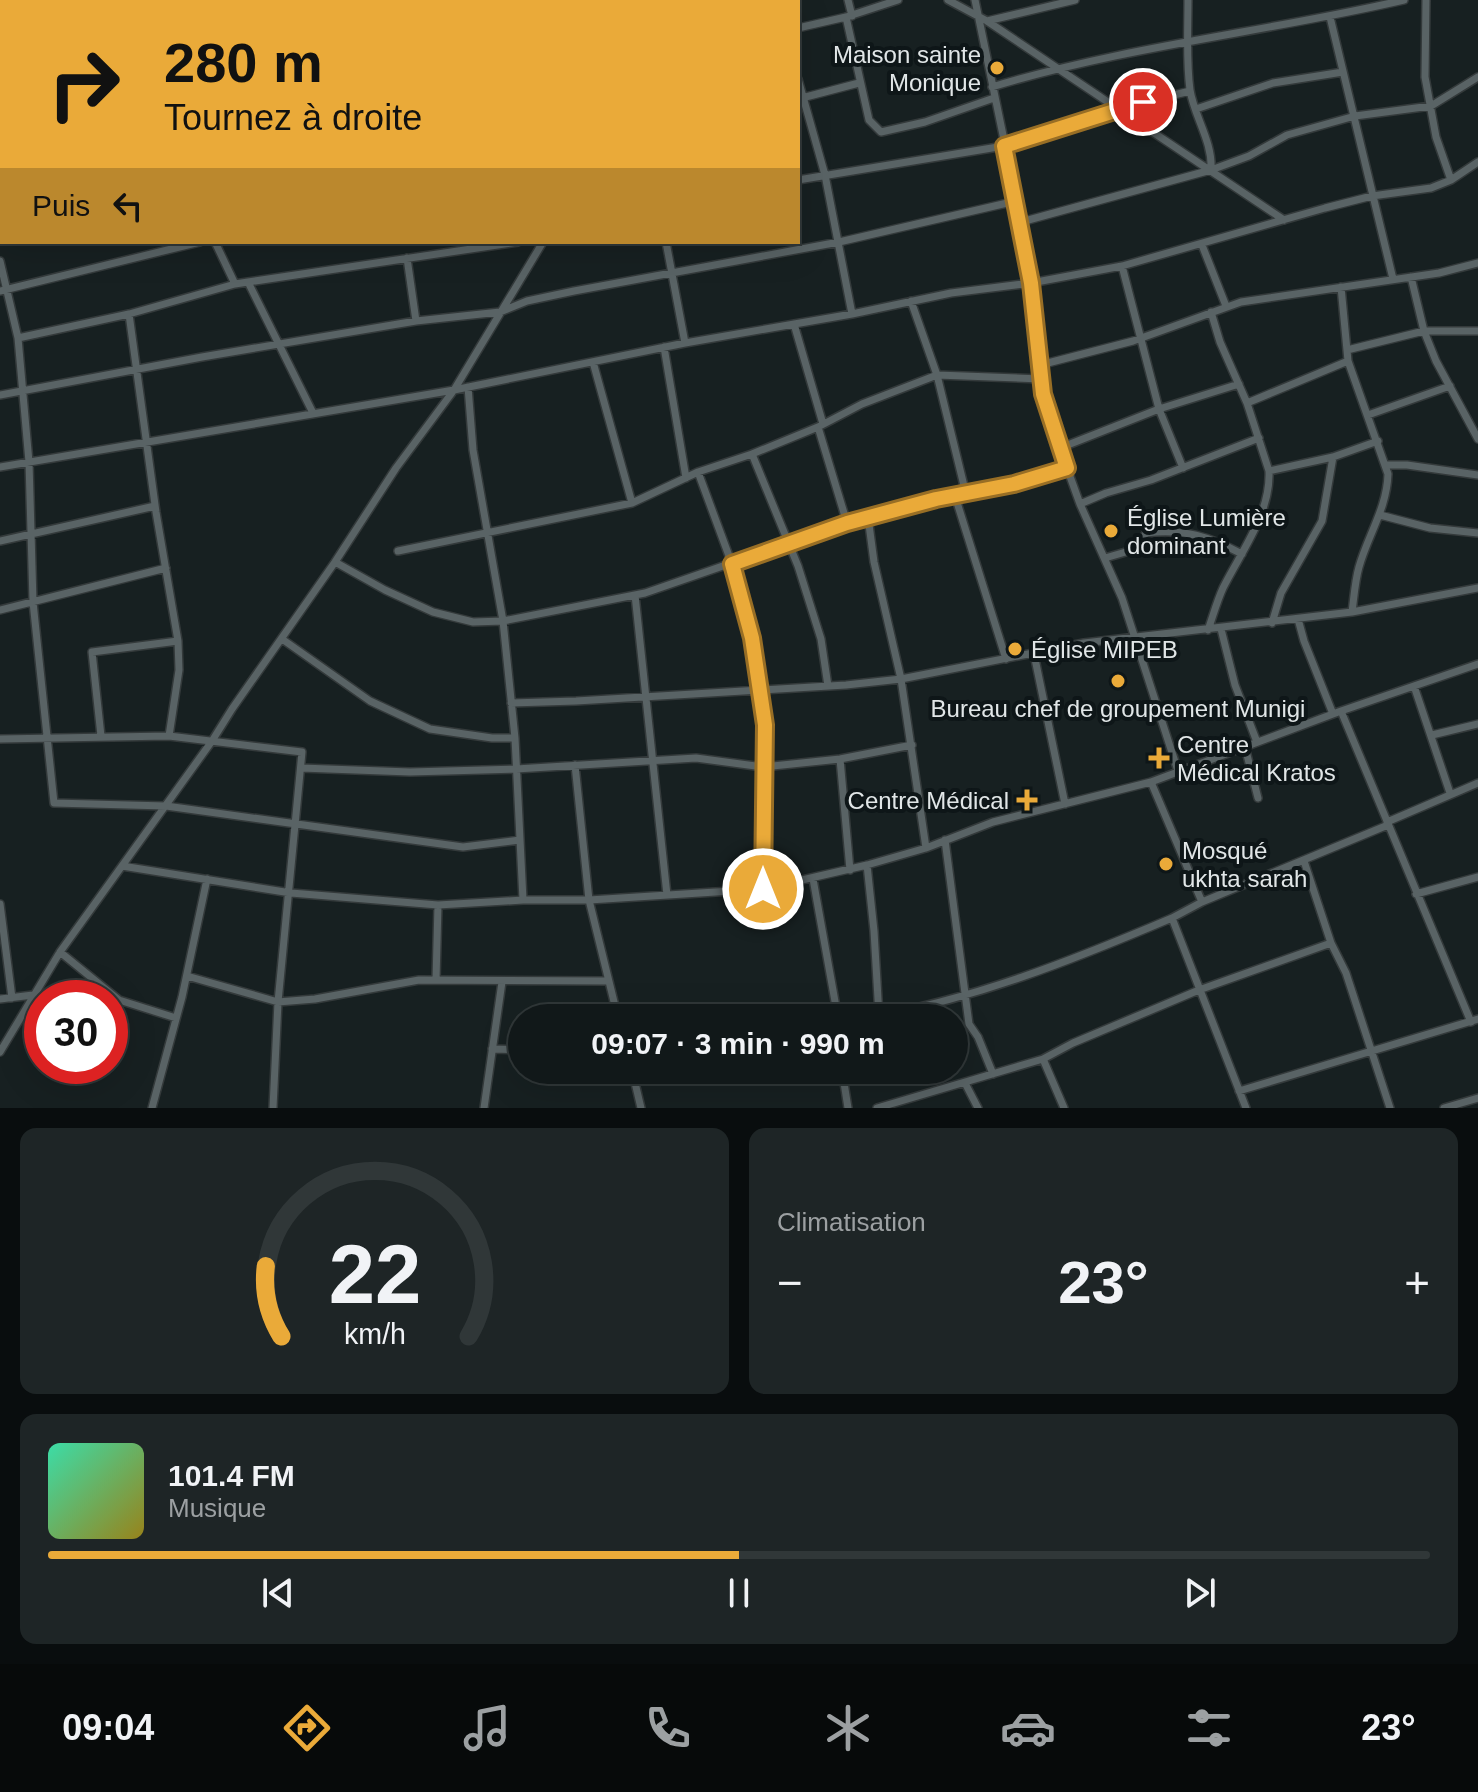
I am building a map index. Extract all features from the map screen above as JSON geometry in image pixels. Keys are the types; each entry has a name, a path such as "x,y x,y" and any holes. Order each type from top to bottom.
{"street":[{"path":"848,0 859,83 869,120 881,132 925,122 994,98"},
{"path":"800,28 849,17 898,0"},
{"path":"948,0 987,21 1284,220"},
{"path":"975,0 1021,222 1046,410 1080,504 1105,558 1135,637 1178,771"},
{"path":"987,21 1075,0"},
{"path":"1188,0 1190,91 1209,151 1211,170"},
{"path":"992,87 1056,68 1330,17 1404,0"},
{"path":"1426,0 1425,77 1436,137 1451,180"},
{"path":"1330,17 1393,279"},
{"path":"1196,109 1273,83 1343,72"},
{"path":"1021,222 1211,170 1249,156 1287,135 1355,116 1431,106 1478,77"},
{"path":"852,314 825,175 801,98 859,83"},
{"path":"800,180 1004,146 1118,109 1190,91"},
{"path":"0,467 454,390 911,301 1122,266 1372,196 1431,188 1451,180 1478,162"},
{"path":"0,395 416,321 500,312 527,301 839,242 1016,201"},
{"path":"4,289 192,244"},
{"path":"216,244 235,284"},
{"path":"18,338 129,314 235,284 504,244"},
{"path":"42,980 212,741 396,468 454,390 542,244"},
{"path":"666,244 685,343"},
{"path":"1202,245 1226,306"},
{"path":"407,258 416,321"},
{"path":"0,261 4,289 18,338 29,462 33,602 54,803 166,806 463,847 520,840"},
{"path":"1040,365 1142,337 1226,306 1292,292 1411,277 1478,263"},
{"path":"1122,266 1159,409 1183,468"},
{"path":"1411,277 1424,331 1478,439"},
{"path":"248,282 313,413"},
{"path":"1341,287 1348,361 1387,465 1388,488 1359,567 1352,612"},
{"path":"911,301 937,375 966,494"},
{"path":"1208,630 1222,591 1254,530 1265,497 1269,471 1247,403 1220,342 1211,312"},
{"path":"129,314 155,506 178,641 179,670 169,736"},
{"path":"794,324 847,523"},
{"path":"1347,350 1424,331 1478,331"},
{"path":"664,347 686,478"},
{"path":"1247,403 1348,361"},
{"path":"593,362 632,503"},
{"path":"398,551 632,503 698,472 752,454 862,404 937,375 1041,379"},
{"path":"1060,448 1159,409 1239,384"},
{"path":"1368,415 1450,386"},
{"path":"468,387 473,450 503,621 515,738 523,900"},
{"path":"1080,504 1259,438"},
{"path":"1269,471 1333,457 1378,441"},
{"path":"752,454 789,544 821,639 828,686"},
{"path":"1272,623 1281,593 1322,521 1333,457"},
{"path":"1387,465 1478,475"},
{"path":"335,562 433,612 473,622 503,621 635,595 847,523 1014,484 1067,468"},
{"path":"698,472 732,564 752,638 765,729 763,889"},
{"path":"955,496 1006,659"},
{"path":"0,541 155,506"},
{"path":"1380,515 1430,528 1478,533"},
{"path":"868,517 874,562 901,679 926,848"},
{"path":"1105,558 1136,549 1146,533 1164,531 1217,540 1242,554"},
{"path":"0,610 166,568"},
{"path":"511,703 828,686 901,679 1084,643 1352,612 1478,588"},
{"path":"635,595 667,895"},
{"path":"1239,1091 1475,1021 1304,641 1298,619"},
{"path":"1221,629 1235,685 1257,742"},
{"path":"282,639 370,701 430,729 492,738 515,738"},
{"path":"101,736 92,652 178,641"},
{"path":"1034,654 1065,804"},
{"path":"122,866 291,893 438,905 589,900 763,889 850,870 926,848 993,822 1151,782 1337,712 1478,664"},
{"path":"1414,686 1450,793"},
{"path":"1432,735 1478,724"},
{"path":"0,739 169,736 300,751 303,755 278,1002 273,1108"},
{"path":"301,768 410,772 696,758 763,767 840,759 912,745"},
{"path":"1245,747 1258,798"},
{"path":"840,759 850,870"},
{"path":"575,765 589,900 614,1004"},
{"path":"1151,782 1202,902"},
{"path":"926,1004 1059,965 1478,783"},
{"path":"945,840 969,1024 978,1037 993,1074"},
{"path":"1304,861 1331,943 1346,973 1390,1108"},
{"path":"867,865 878,1004"},
{"path":"1416,894 1478,877"},
{"path":"152,1108 187,976 207,879"},
{"path":"813,879 835,1004"},
{"path":"0,904 12,998"},
{"path":"436,980 438,905"},
{"path":"1172,918 1246,1108"},
{"path":"968,1082 1043,1059 1073,1043 1199,990 1331,943"},
{"path":"60,952 119,1000 176,1018"},
{"path":"187,976 278,1002 315,999 413,981 608,981"},
{"path":"484,1108 502,982"},
{"path":"0,999 24,996"},
{"path":"0,1052 24,1011"},
{"path":"492,1049 508,1050"},
{"path":"1043,1059 1064,1108"},
{"path":"635,1084 641,1108"},
{"path":"844,1084 848,1108"},
{"path":"877,1108 961,1084"},
{"path":"966,1084 978,1108"},
{"path":"1444,1108 1478,1098"}],"place":[{"name":"Maison sainte Monique","path":"997,68"},
{"name":"Église Lumière dominant","path":"1111,531"},
{"name":"Église MIPEB","path":"1015,649"},
{"name":"Bureau chef de groupement Munigi","path":"1118,681"},
{"name":"Centre Médical Kratos","path":"1159,758"},
{"name":"Centre Médical","path":"1027,800"},
{"name":"Mosqué ukhta sarah","path":"1166,864"}],"route":[{"path":"763,889 765,725 752,638 732,564 847,523 936,499 1014,484 1067,468 1048,418 1043,394 1031,283 1004,146 1143,102"}]}
